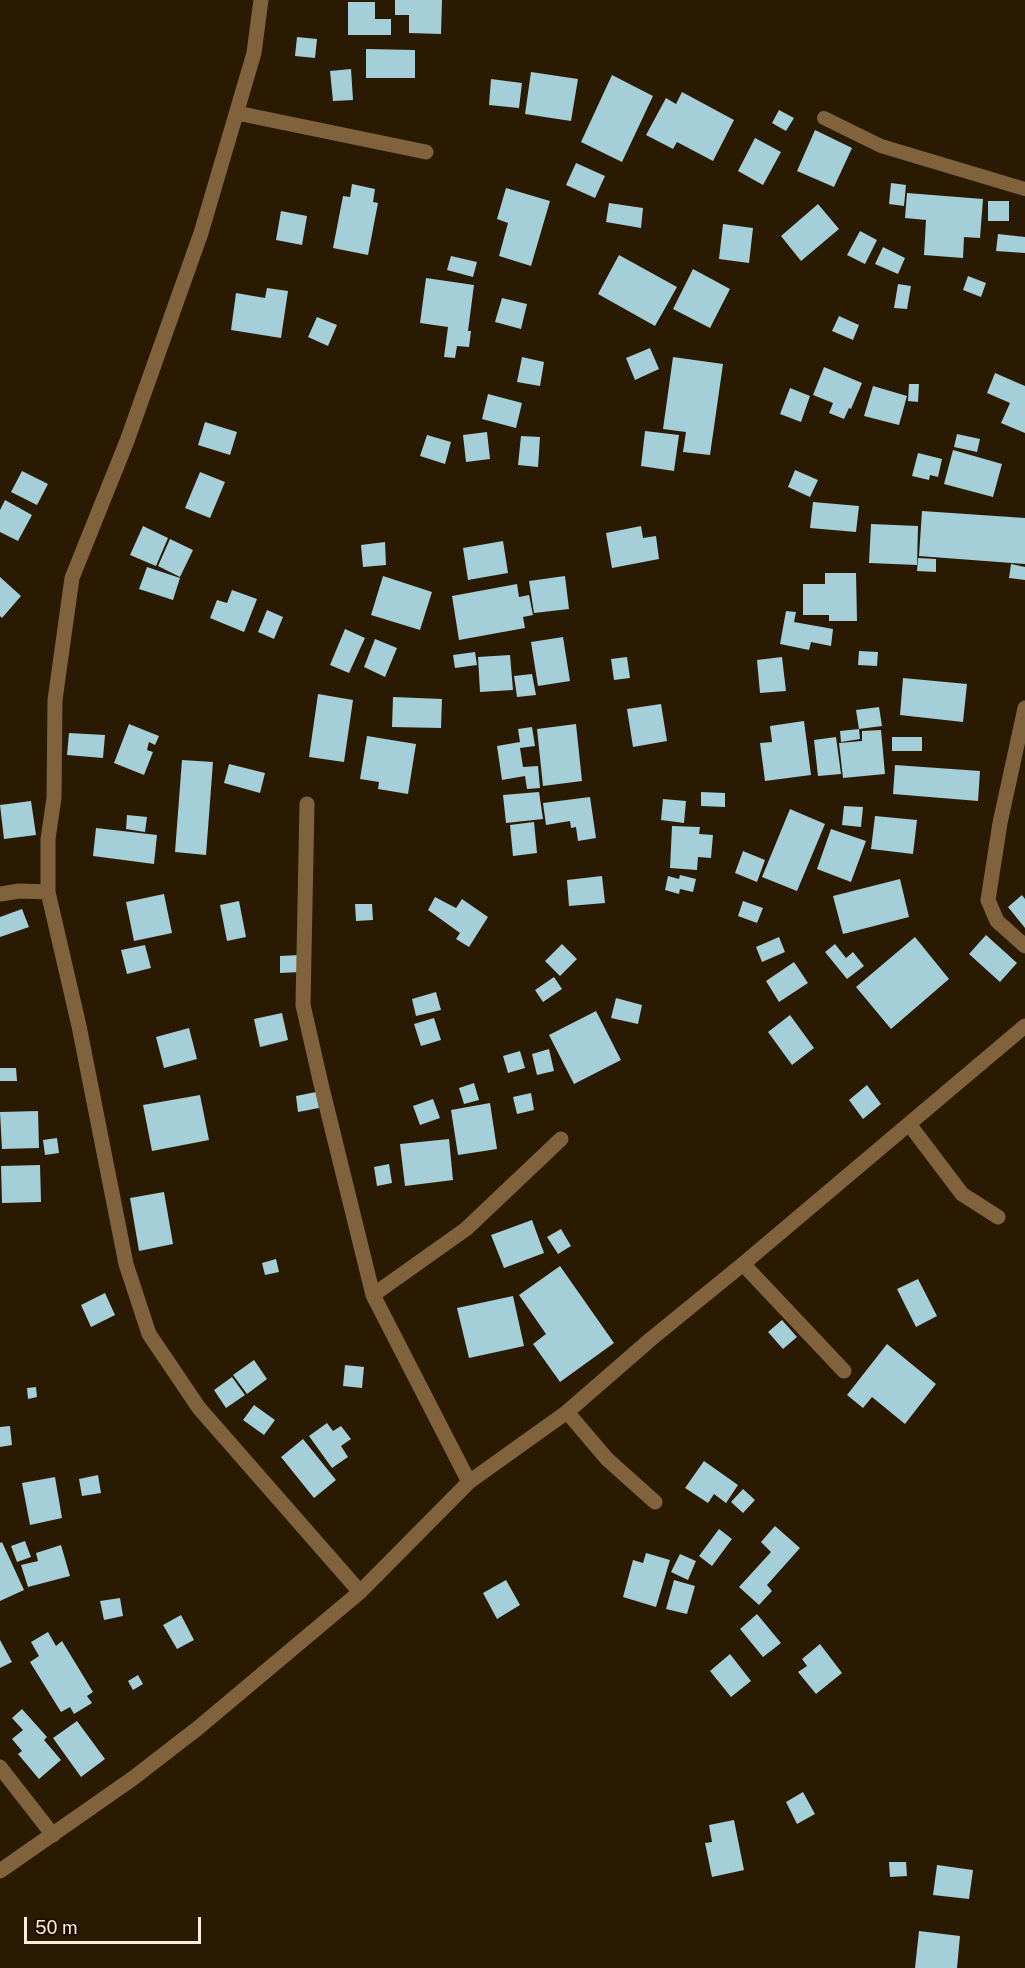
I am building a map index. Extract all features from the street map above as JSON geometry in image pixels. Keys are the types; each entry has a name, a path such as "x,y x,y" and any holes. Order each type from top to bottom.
{"street":[{"path":"261,0 254,53 201,233 127,441 72,578 55,700 54,798 48,839 48,892 79,1026 126,1264 149,1335 199,1408 360,1592"},
{"path":"237,113 426,152"},
{"path":"1025,708 1000,823 988,900 997,921 1025,946"},
{"path":"307,804 303,1005 373,1294 469,1482"},
{"path":"0,894 20,891 48,892"},
{"path":"0,1871 132,1779 198,1728 360,1592 469,1482 567,1413 651,1339 1025,1026"},
{"path":"909,1124 962,1194 998,1217"},
{"path":"373,1294 465,1229 561,1139"},
{"path":"743,1264 844,1371"},
{"path":"567,1413 607,1459 655,1502"},
{"path":"0,1767 53,1835"}],"lane":[{"path":"824,118 881,146 1025,189"}],"building":[{"path":"395,0 442,0 441,34 409,33 409,15 395,15"},
{"path":"348,2 375,2 375,19 391,19 391,35 348,35"},
{"path":"297,37 317,39 315,58 295,56"},
{"path":"366,49 415,50 415,78 366,78"},
{"path":"351,69 353,100 333,101 330,71"},
{"path":"531,72 578,79 571,121 525,114"},
{"path":"612,75 653,96 622,162 581,142"},
{"path":"491,79 522,83 519,108 489,105"},
{"path":"682,92 734,120 713,161 677,142 673,149 646,135 666,98 676,104"},
{"path":"779,110 794,118 786,131 772,123"},
{"path":"815,130 852,148 834,187 797,171"},
{"path":"755,138 781,152 763,185 738,171"},
{"path":"576,163 605,176 595,198 566,185"},
{"path":"891,183 906,185 904,206 889,204"},
{"path":"352,184 375,189 373,202 378,203 368,255 333,248 343,196 350,197"},
{"path":"506,188 550,201 531,266 499,256 508,223 497,219"},
{"path":"907,193 983,199 980,238 964,237 963,258 924,255 926,220 905,218"},
{"path":"988,201 1009,201 1009,221 988,221"},
{"path":"609,203 643,208 641,228 606,222"},
{"path":"818,204 839,229 801,261 781,236"},
{"path":"281,211 307,216 302,245 276,240"},
{"path":"723,224 753,228 749,263 719,259"},
{"path":"860,231 877,240 865,264 847,255"},
{"path":"998,234 1025,237 1025,253 996,251"},
{"path":"883,247 905,258 898,274 875,264"},
{"path":"619,255 677,287 655,326 598,294"},
{"path":"451,256 477,262 473,277 447,270"},
{"path":"693,269 730,289 710,328 673,309"},
{"path":"968,276 986,283 981,297 963,290"},
{"path":"426,278 474,285 468,331 471,331 469,347 457,346 455,358 444,357 448,327 420,323"},
{"path":"898,284 911,286 907,309 894,308"},
{"path":"267,288 288,291 281,338 231,330 236,293 265,298"},
{"path":"502,298 527,304 521,329 495,322"},
{"path":"839,316 859,325 853,340 832,331"},
{"path":"317,317 337,325 328,346 308,337"},
{"path":"650,348 659,369 635,380 626,358"},
{"path":"522,357 544,362 540,386 517,382"},
{"path":"673,357 723,364 710,455 683,452 686,432 663,429"},
{"path":"824,367 862,383 844,419 829,413 833,403 813,395"},
{"path":"995,373 1025,386 1025,433 1001,423 1010,403 987,393"},
{"path":"909,384 919,384 918,402 908,401"},
{"path":"873,386 907,396 899,425 864,416"},
{"path":"790,388 810,396 801,422 780,414"},
{"path":"488,394 522,403 516,428 482,419"},
{"path":"205,422 237,432 230,455 198,445"},
{"path":"645,431 679,435 674,471 641,466"},
{"path":"487,432 490,459 466,462 463,435"},
{"path":"957,434 980,439 977,452 954,447"},
{"path":"427,435 451,442 445,464 420,456"},
{"path":"521,436 540,437 538,467 518,465"},
{"path":"953,450 1002,464 993,497 944,484"},
{"path":"918,453 942,459 938,477 930,475 929,480 912,476"},
{"path":"795,470 818,480 810,497 788,487"},
{"path":"22,471 48,484 37,505 11,492"},
{"path":"200,472 225,482 210,518 185,508"},
{"path":"5,500 32,515 18,541 0,532 0,510"},
{"path":"813,502 859,506 856,532 810,528"},
{"path":"922,511 1025,518 1025,564 919,556"},
{"path":"871,524 918,526 917,565 869,563"},
{"path":"143,526 168,538 156,566 130,555"},
{"path":"641,526 643,538 656,536 659,559 612,568 606,533"},
{"path":"170,539 193,550 180,577 158,566"},
{"path":"503,541 508,573 468,580 463,548"},
{"path":"385,542 386,565 363,567 361,545"},
{"path":"918,558 936,559 936,572 917,571"},
{"path":"1011,564 1025,567 1025,580 1009,578"},
{"path":"147,567 180,578 173,600 139,589"},
{"path":"825,573 856,573 857,621 829,621 829,615 803,615 803,584 825,584"},
{"path":"383,576 432,592 420,630 371,615"},
{"path":"565,576 569,609 534,613 529,581"},
{"path":"0,577 21,596 2,618 0,616"},
{"path":"517,584 519,597 529,595 533,615 523,617 525,628 459,640 452,596"},
{"path":"232,590 257,599 244,632 210,618 217,600 227,603"},
{"path":"267,610 283,617 274,639 258,632"},
{"path":"786,611 796,612 794,622 833,629 831,646 811,642 809,650 780,644"},
{"path":"345,629 365,638 349,673 330,665"},
{"path":"563,637 570,681 538,686 531,642"},
{"path":"375,639 397,648 385,677 364,667"},
{"path":"859,651 878,652 877,666 858,665"},
{"path":"475,652 477,665 455,668 453,655"},
{"path":"510,655 513,690 480,692 478,657"},
{"path":"627,657 630,678 614,680 611,659"},
{"path":"782,657 786,691 760,693 757,660"},
{"path":"532,674 536,695 517,697 514,676"},
{"path":"903,678 967,684 963,722 900,715"},
{"path":"318,694 353,700 344,762 309,757"},
{"path":"393,697 442,699 441,728 392,727"},
{"path":"661,704 667,741 633,747 627,709"},
{"path":"879,707 882,726 859,729 856,710"},
{"path":"804,721 811,775 765,781 760,743 772,742 770,726"},
{"path":"129,724 159,736 155,745 149,742 147,750 153,752 144,775 114,763"},
{"path":"576,724 582,781 543,786 537,729"},
{"path":"532,727 535,746 520,748 523,767 538,766 540,788 527,789 525,776 502,780 497,746 520,742 518,729"},
{"path":"859,729 860,739 841,742 840,731"},
{"path":"881,730 885,774 843,778 839,743 862,741 862,731"},
{"path":"69,733 105,735 103,758 67,755"},
{"path":"367,736 416,744 408,794 378,789 379,782 360,779"},
{"path":"836,737 841,774 818,776 814,740"},
{"path":"892,737 922,737 922,751 892,751"},
{"path":"182,760 213,762 206,855 175,852"},
{"path":"229,764 265,773 260,793 224,783"},
{"path":"895,765 980,771 978,801 893,794"},
{"path":"539,792 543,819 506,823 503,795"},
{"path":"701,792 725,793 725,807 701,806"},
{"path":"590,797 596,838 578,841 576,827 571,828 570,821 546,825 543,803"},
{"path":"663,799 686,801 684,823 661,820"},
{"path":"31,801 36,835 4,839 0,805"},
{"path":"844,806 863,807 861,827 842,825"},
{"path":"790,809 825,824 797,891 762,877"},
{"path":"127,815 147,817 145,832 126,829"},
{"path":"875,816 917,820 913,854 871,849"},
{"path":"534,822 537,853 513,856 510,825"},
{"path":"672,826 700,827 699,834 713,835 711,858 698,857 697,870 670,868"},
{"path":"96,828 157,835 154,864 93,856"},
{"path":"831,829 866,841 851,882 817,869"},
{"path":"743,851 765,860 757,882 735,873"},
{"path":"680,875 696,879 693,892 680,889 679,894 665,890 668,876 679,879"},
{"path":"602,876 605,903 569,906 567,880"},
{"path":"900,879 909,917 843,934 833,896"},
{"path":"164,894 172,933 134,941 126,902"},
{"path":"1022,895 1025,899 1025,928 1008,907"},
{"path":"435,897 456,908 462,899 488,917 469,947 456,939 460,933 428,910"},
{"path":"239,901 246,937 227,941 220,905"},
{"path":"743,901 763,908 757,923 738,916"},
{"path":"355,904 372,904 373,920 356,921"},
{"path":"22,909 29,927 0,937 0,917"},
{"path":"986,935 1017,963 1000,982 969,954"},
{"path":"779,937 785,952 762,962 756,947"},
{"path":"915,937 949,979 891,1029 856,987"},
{"path":"562,944 577,959 560,976 545,961"},
{"path":"835,944 846,958 853,952 864,966 847,979 825,952"},
{"path":"145,945 151,968 127,974 121,950"},
{"path":"300,955 300,972 280,973 280,956"},
{"path":"794,962 808,983 779,1002 766,981"},
{"path":"554,977 562,989 543,1002 535,990"},
{"path":"436,992 441,1010 416,1016 412,999"},
{"path":"616,998 642,1005 638,1024 611,1018"},
{"path":"596,1011 621,1060 574,1084 549,1035"},
{"path":"282,1013 288,1040 260,1047 254,1019"},
{"path":"790,1015 814,1048 792,1065 768,1032"},
{"path":"434,1018 441,1040 421,1046 414,1024"},
{"path":"189,1028 197,1059 164,1068 156,1037"},
{"path":"549,1049 554,1071 537,1075 532,1054"},
{"path":"520,1051 525,1068 508,1073 503,1056"},
{"path":"0,1068 16,1068 17,1081 0,1081"},
{"path":"474,1083 479,1100 464,1104 459,1088"},
{"path":"867,1085 881,1104 863,1119 849,1100"},
{"path":"316,1092 319,1108 298,1112 296,1096"},
{"path":"531,1093 534,1110 517,1114 513,1097"},
{"path":"200,1095 209,1140 152,1151 143,1105"},
{"path":"433,1099 440,1118 420,1125 413,1106"},
{"path":"490,1103 497,1149 458,1155 451,1110"},
{"path":"38,1111 39,1148 2,1149 0,1112"},
{"path":"57,1138 59,1153 45,1155 43,1140"},
{"path":"449,1139 453,1180 405,1186 400,1144"},
{"path":"389,1164 392,1183 377,1186 374,1167"},
{"path":"40,1165 41,1202 2,1203 1,1166"},
{"path":"164,1192 173,1244 139,1251 130,1198"},
{"path":"532,1220 544,1253 504,1268 491,1235"},
{"path":"561,1229 571,1246 558,1254 547,1237"},
{"path":"276,1259 279,1272 265,1275 262,1263"},
{"path":"560,1266 614,1343 560,1382 533,1344 546,1334 519,1295"},
{"path":"918,1279 937,1316 916,1327 897,1289"},
{"path":"105,1293 115,1315 91,1327 81,1305"},
{"path":"513,1296 524,1346 469,1358 457,1308"},
{"path":"782,1320 797,1337 783,1349 768,1332"},
{"path":"887,1344 936,1384 905,1424 872,1397 863,1408 847,1395"},
{"path":"254,1360 267,1379 247,1394 233,1375"},
{"path":"345,1365 364,1367 362,1388 343,1386"},
{"path":"232,1377 245,1395 226,1408 214,1390"},
{"path":"36,1387 37,1397 28,1399 27,1388"},
{"path":"254,1405 275,1420 264,1435 243,1420"},
{"path":"327,1423 333,1431 341,1426 351,1439 341,1446 348,1457 332,1468 309,1436"},
{"path":"10,1426 12,1445 0,1447 0,1427"},
{"path":"303,1439 336,1480 314,1498 281,1457"},
{"path":"704,1461 738,1485 726,1503 714,1494 708,1503 685,1488"},
{"path":"98,1475 101,1493 82,1496 79,1479"},
{"path":"55,1477 62,1518 30,1525 22,1483"},
{"path":"743,1489 755,1500 743,1513 731,1502"},
{"path":"775,1526 800,1548 767,1585 772,1591 759,1605 739,1587 771,1552 761,1542"},
{"path":"719,1529 732,1539 712,1566 699,1556"},
{"path":"25,1541 31,1557 17,1562 11,1546"},
{"path":"2,1542 24,1590 0,1601 0,1543"},
{"path":"61,1545 70,1576 28,1587 21,1565 38,1561 36,1553"},
{"path":"646,1553 670,1560 656,1607 623,1597 633,1560 643,1563"},
{"path":"680,1554 696,1561 688,1580 671,1572"},
{"path":"506,1580 520,1605 497,1619 483,1593"},
{"path":"674,1580 695,1586 687,1614 666,1609"},
{"path":"120,1598 123,1616 104,1620 100,1601"},
{"path":"757,1614 781,1643 763,1657 740,1629"},
{"path":"181,1615 194,1640 177,1649 163,1625"},
{"path":"48,1632 56,1646 62,1641 93,1692 87,1696 92,1703 74,1714 70,1707 61,1712 30,1662 39,1656 31,1642"},
{"path":"0,1640 12,1662 0,1668"},
{"path":"820,1644 842,1673 816,1694 798,1672 807,1666 802,1659"},
{"path":"730,1654 751,1681 731,1697 710,1671"},
{"path":"138,1675 143,1684 133,1690 128,1681"},
{"path":"22,1709 47,1737 44,1740 61,1760 39,1779 18,1754 22,1751 12,1739 23,1730 12,1718"},
{"path":"77,1721 105,1759 81,1777 53,1738"},
{"path":"803,1792 815,1814 797,1824 786,1802"},
{"path":"734,1820 744,1870 712,1877 705,1843 712,1842 709,1825"},
{"path":"889,1862 906,1862 907,1876 890,1877"},
{"path":"937,1865 973,1870 969,1899 933,1895"},
{"path":"919,1931 960,1936 957,1968 915,1968"}]}
